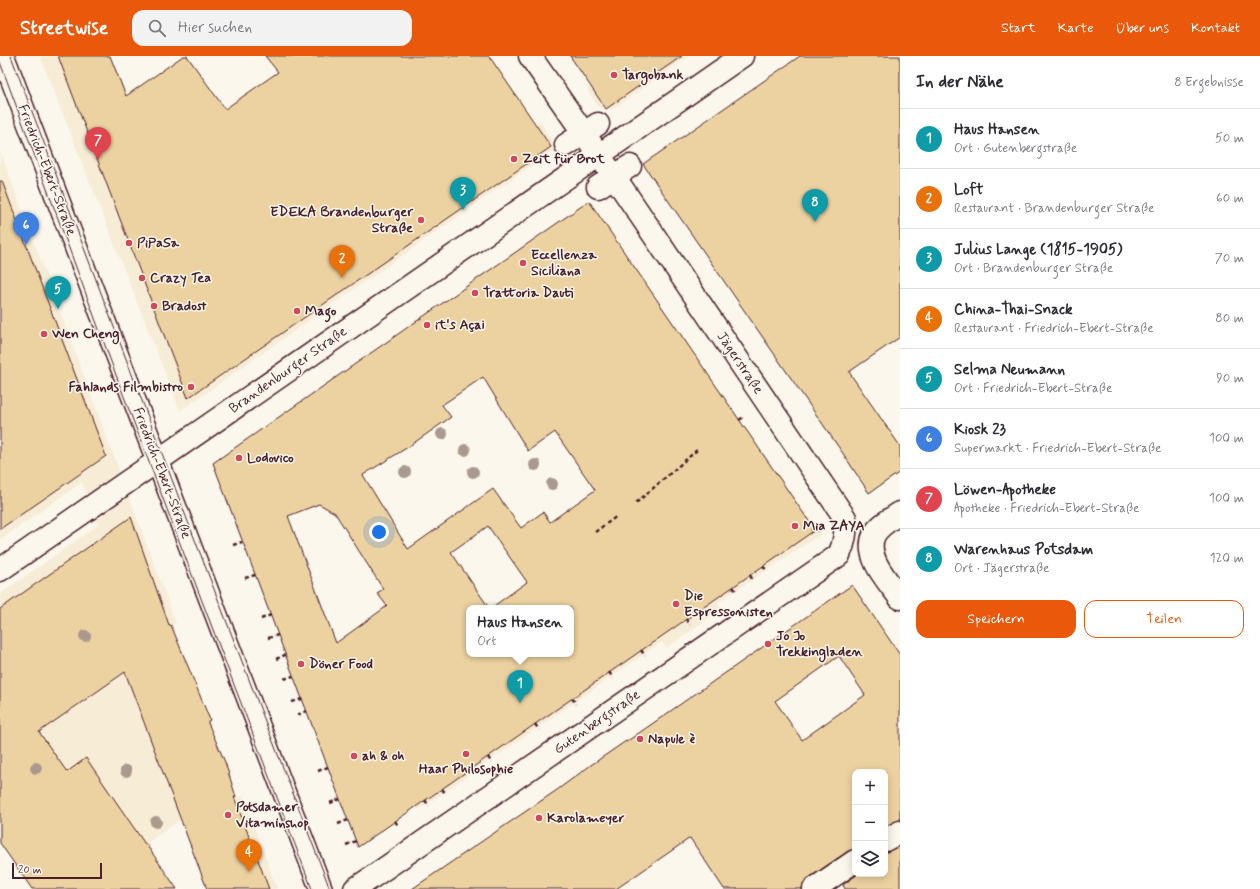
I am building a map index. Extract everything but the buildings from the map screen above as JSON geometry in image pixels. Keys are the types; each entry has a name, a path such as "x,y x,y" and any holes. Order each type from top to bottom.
{"street":[{"name":"Friedrich-Ebert-Straße","path":"3,56 321,889"},
{"name":"Jägerstraße","path":"530,56 845,518 846,530 844,543 839,554"},
{"name":"Brandenburger Straße","path":"0,570 600,158 742,56"},
{"path":"891,518 874,535 872,549 875,561 900,598"},
{"name":"Gutenbergstraße","path":"355,889 839,554"},
{"path":"888,838 900,832"},
{"path":"814,889 852,863"}],"path":[{"path":"739,420 744,417"},
{"path":"636,503 697,450"},
{"path":"595,532 617,516"},
{"path":"233,545 242,542"},
{"path":"763,566 767,571"},
{"path":"245,578 255,575"},
{"path":"750,576 753,581"},
{"path":"733,587 737,592"},
{"path":"261,619 270,615"},
{"path":"686,619 690,625"},
{"path":"268,638 278,634"},
{"path":"641,650 645,656"},
{"path":"276,659 286,655"},
{"path":"609,672 613,678"},
{"path":"284,679 293,676"},
{"path":"572,698 576,704"},
{"path":"292,702 302,699"},
{"path":"297,715 307,711"},
{"path":"534,724 539,730"},
{"path":"488,757 492,763"},
{"path":"318,771 328,767"},
{"path":"442,789 446,794"},
{"path":"330,803 340,799"},
{"path":"425,800 430,806"},
{"path":"338,824 348,820"},
{"path":"395,821 399,827"},
{"path":"346,845 356,841"}],"shaded area":[{"path":"40,56 81,56 201,354 540,121 556,148 180,411"},
{"path":"635,56 689,56 613,109 599,108 587,89"},
{"path":"0,151 176,623 171,625 174,629 173,630 209,721 211,731 213,732 213,737 237,797 236,798 243,796 277,889 233,889 181,819 127,857 36,727 0,636 0,594 98,525 82,482 0,540"},
{"path":"805,511 821,534 717,603 721,610 666,648 662,642 418,810 408,781"}],"tram line":[{"path":"11,56 190,527 330,889"},
{"path":"0,62 123,394 312,889"}],"place":[{"name":"Targobank","path":"614,75"},
{"name":"Zeit für Brot","path":"514,159"},
{"name":"Löwen-Apotheke","path":"98,160"},
{"name":"Julius Lange (1815-1905)","path":"463,210"},
{"name":"EDEKA Brandenburger Straße","path":"421,220"},
{"name":"Warenhaus Potsdam","path":"815,222"},
{"name":"PiPaSa","path":"129,243"},
{"name":"Kiosk 23","path":"26,245"},
{"name":"Eccellenza Siciliana","path":"523,263"},
{"name":"Crazy Tea","path":"142,278"},
{"name":"Loft","path":"342,278"},
{"name":"Trattoria Dauti","path":"475,293"},
{"name":"Bradost","path":"154,306"},
{"name":"Selma Neumann","path":"58,309"},
{"name":"Mago","path":"297,311"},
{"name":"it's Açai","path":"427,325"},
{"name":"Wen Cheng","path":"44,334"},
{"name":"Fahlands Filmbistro","path":"191,387"},
{"name":"Lodovico","path":"239,458"},
{"name":"Mia ZAYA","path":"795,526"},
{"name":"Die Espressonisten","path":"676,604"},
{"name":"Jo Jo Trekkingladen","path":"768,644"},
{"name":"Döner Food","path":"301,664"},
{"name":"Haus Hansen","path":"520,703"},
{"name":"Napule è","path":"640,739"},
{"name":"Haar Philosophie","path":"466,754"},
{"name":"ah & oh","path":"354,756"},
{"name":"Potsdamer Vitaminshop","path":"228,815"},
{"name":"Karolameyer","path":"539,818"},
{"name":"China-Thai-Snack","path":"249,872"}]}
